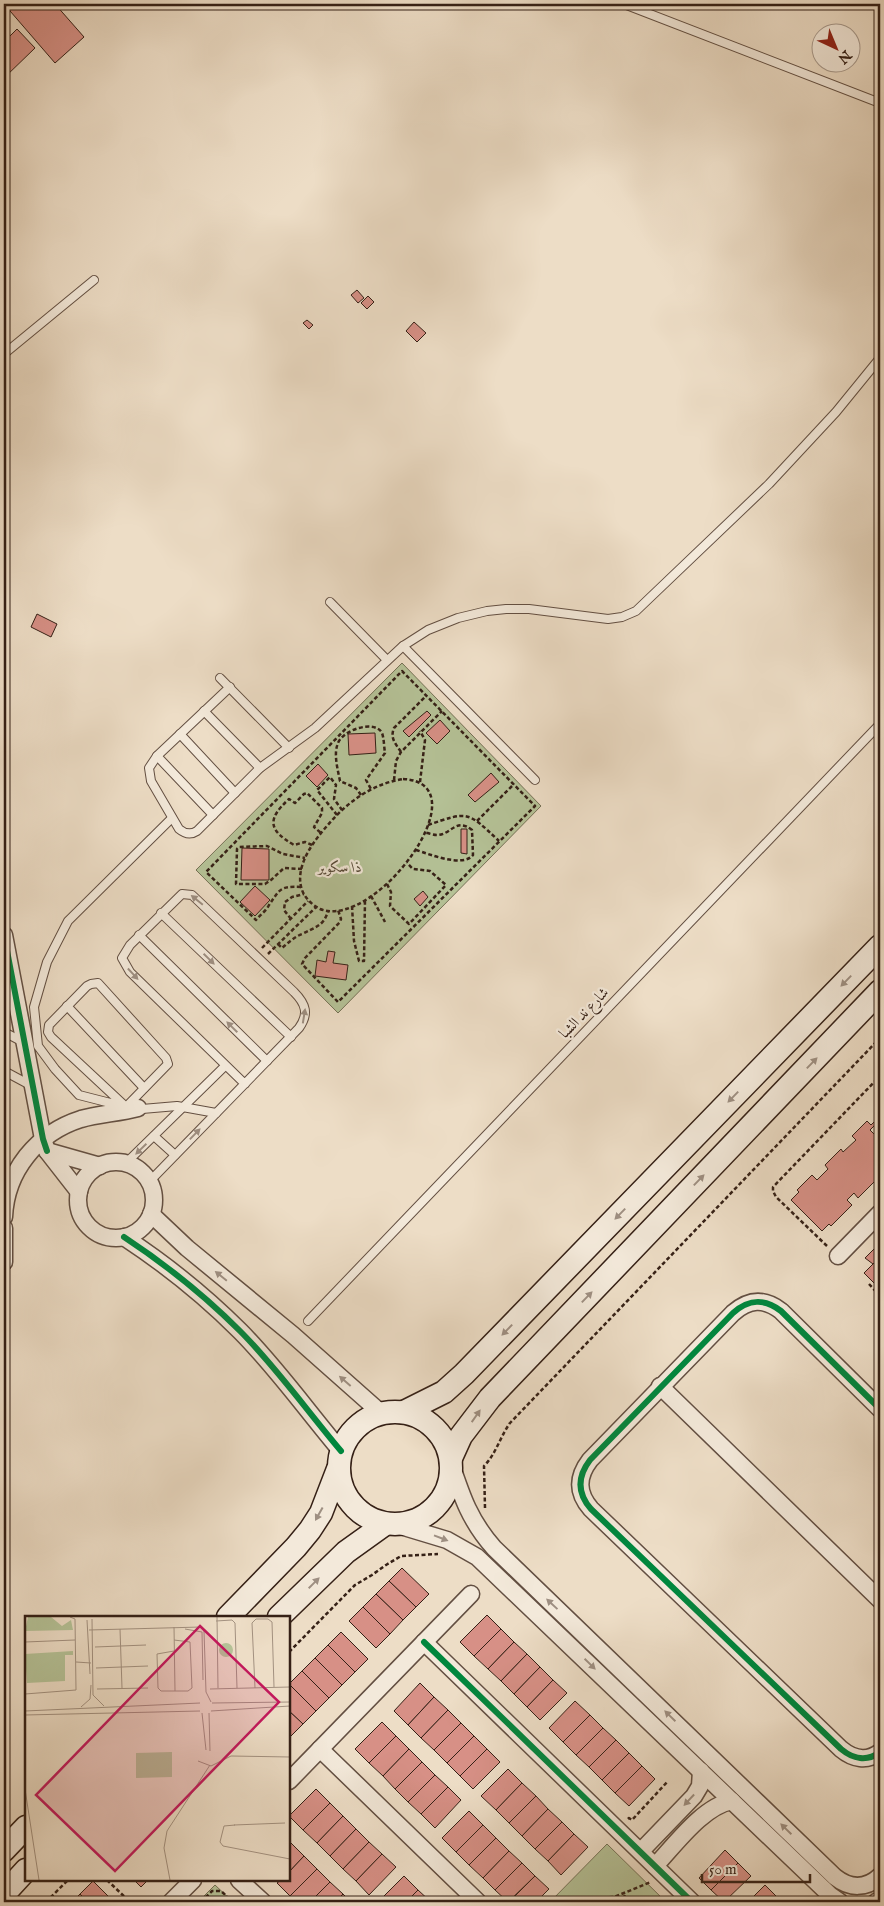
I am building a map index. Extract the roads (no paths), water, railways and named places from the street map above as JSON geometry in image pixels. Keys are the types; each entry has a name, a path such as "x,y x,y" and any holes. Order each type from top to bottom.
{"main road":[{"path":"404,1412 432,1398 459,1379 880,946"},
{"path":"451,1461 462,1436 490,1398 880,991"},
{"path":"229,1616 310,1530 321,1513 347,1438 356,1427 368,1418 382,1413 404,1412 418,1416 430,1423 447,1444 451,1461 450,1479 445,1494 436,1507 424,1516 409,1523 389,1524 372,1520 361,1514 352,1505 340,1482 340,1460"},
{"path":"280,1616 346,1552 389,1524"},
{"path":"4,1850 25,1828"},
{"path":"4,1894 25,1871"}],"street":[{"path":"4,935 45,1145 79,1192"},
{"path":"4,1216 7,1196 16,1172 30,1151 45,1145 58,1129 76,1121 132,1108"},
{"path":"45,1145 100,1166"},
{"path":"108,1163 126,1163 139,1170 149,1182 154,1197 151,1214 139,1230 124,1237 102,1235 88,1225 79,1210 79,1192 86,1177 100,1166 108,1163"},
{"path":"838,1256 880,1213"},
{"path":"151,1214 187,1248 293,1334 382,1413"},
{"path":"4,1228 4,1262"},
{"path":"124,1237 152,1256 191,1287 241,1332 340,1460"},
{"path":"880,1409 781,1311 772,1304 762,1301 751,1301 741,1306 660,1386 583,1469 580,1479 580,1490 584,1500 848,1755 857,1758 867,1758 880,1752"},
{"path":"660,1386 880,1600"},
{"path":"451,1461 469,1513 494,1548 835,1877 849,1885 856,1886 869,1884 880,1876"},
{"path":"389,1524 447,1540 477,1557 830,1896 840,1902"},
{"path":"290,1780 471,1594"},
{"path":"424,1642 619,1829 640,1851 655,1873 692,1902"},
{"path":"320,1749 478,1902"},
{"path":"640,1851 694,1796 700,1786 701,1772"},
{"path":"655,1873 706,1814 722,1803 732,1802"},
{"path":"171,1902 192,1881"},
{"path":"240,1881 263,1902"},
{"path":"876,1902 880,1900"}],"lane":[{"path":"624,4 880,103"},
{"path":"4,354 94,280"},
{"path":"230,687 157,756 149,768 150,777 172,818 179,829 190,834 198,830 260,768 315,728 402,646 442,623 487,611 528,608 608,619 622,617 636,611 769,484 836,412 880,358"},
{"path":"330,602 387,660"},
{"path":"402,646 535,780"},
{"path":"220,678 289,748"},
{"path":"204,711 260,768"},
{"name":"شارع ند الشبا","path":"308,1321 880,724"},
{"path":"180,734 235,792"},
{"path":"157,756 213,815"},
{"path":"172,818 68,921 47,962 34,1007 38,1046 55,1070 79,1095 132,1108 184,1106 216,1113"},
{"path":"149,1182 216,1113 245,1084 291,1037 304,1022 306,1014 301,998 192,895 182,894 125,951 122,958 125,965 245,1084"},
{"path":"161,913 291,1037"},
{"path":"140,935 267,1061"},
{"path":"98,983 168,1060 165,1067 144,1088 132,1108 49,1035 48,1032 50,1025 67,1006 91,984 98,983"},
{"path":"67,1006 144,1088"},
{"path":"4,1032 24,1042"},
{"path":"126,1163 225,1066"},
{"path":"4,1071 32,1086"},
{"path":"154,1136 175,1155"}],"park label":[{"name":"ذا سكوير","path":"340,867"}]}
